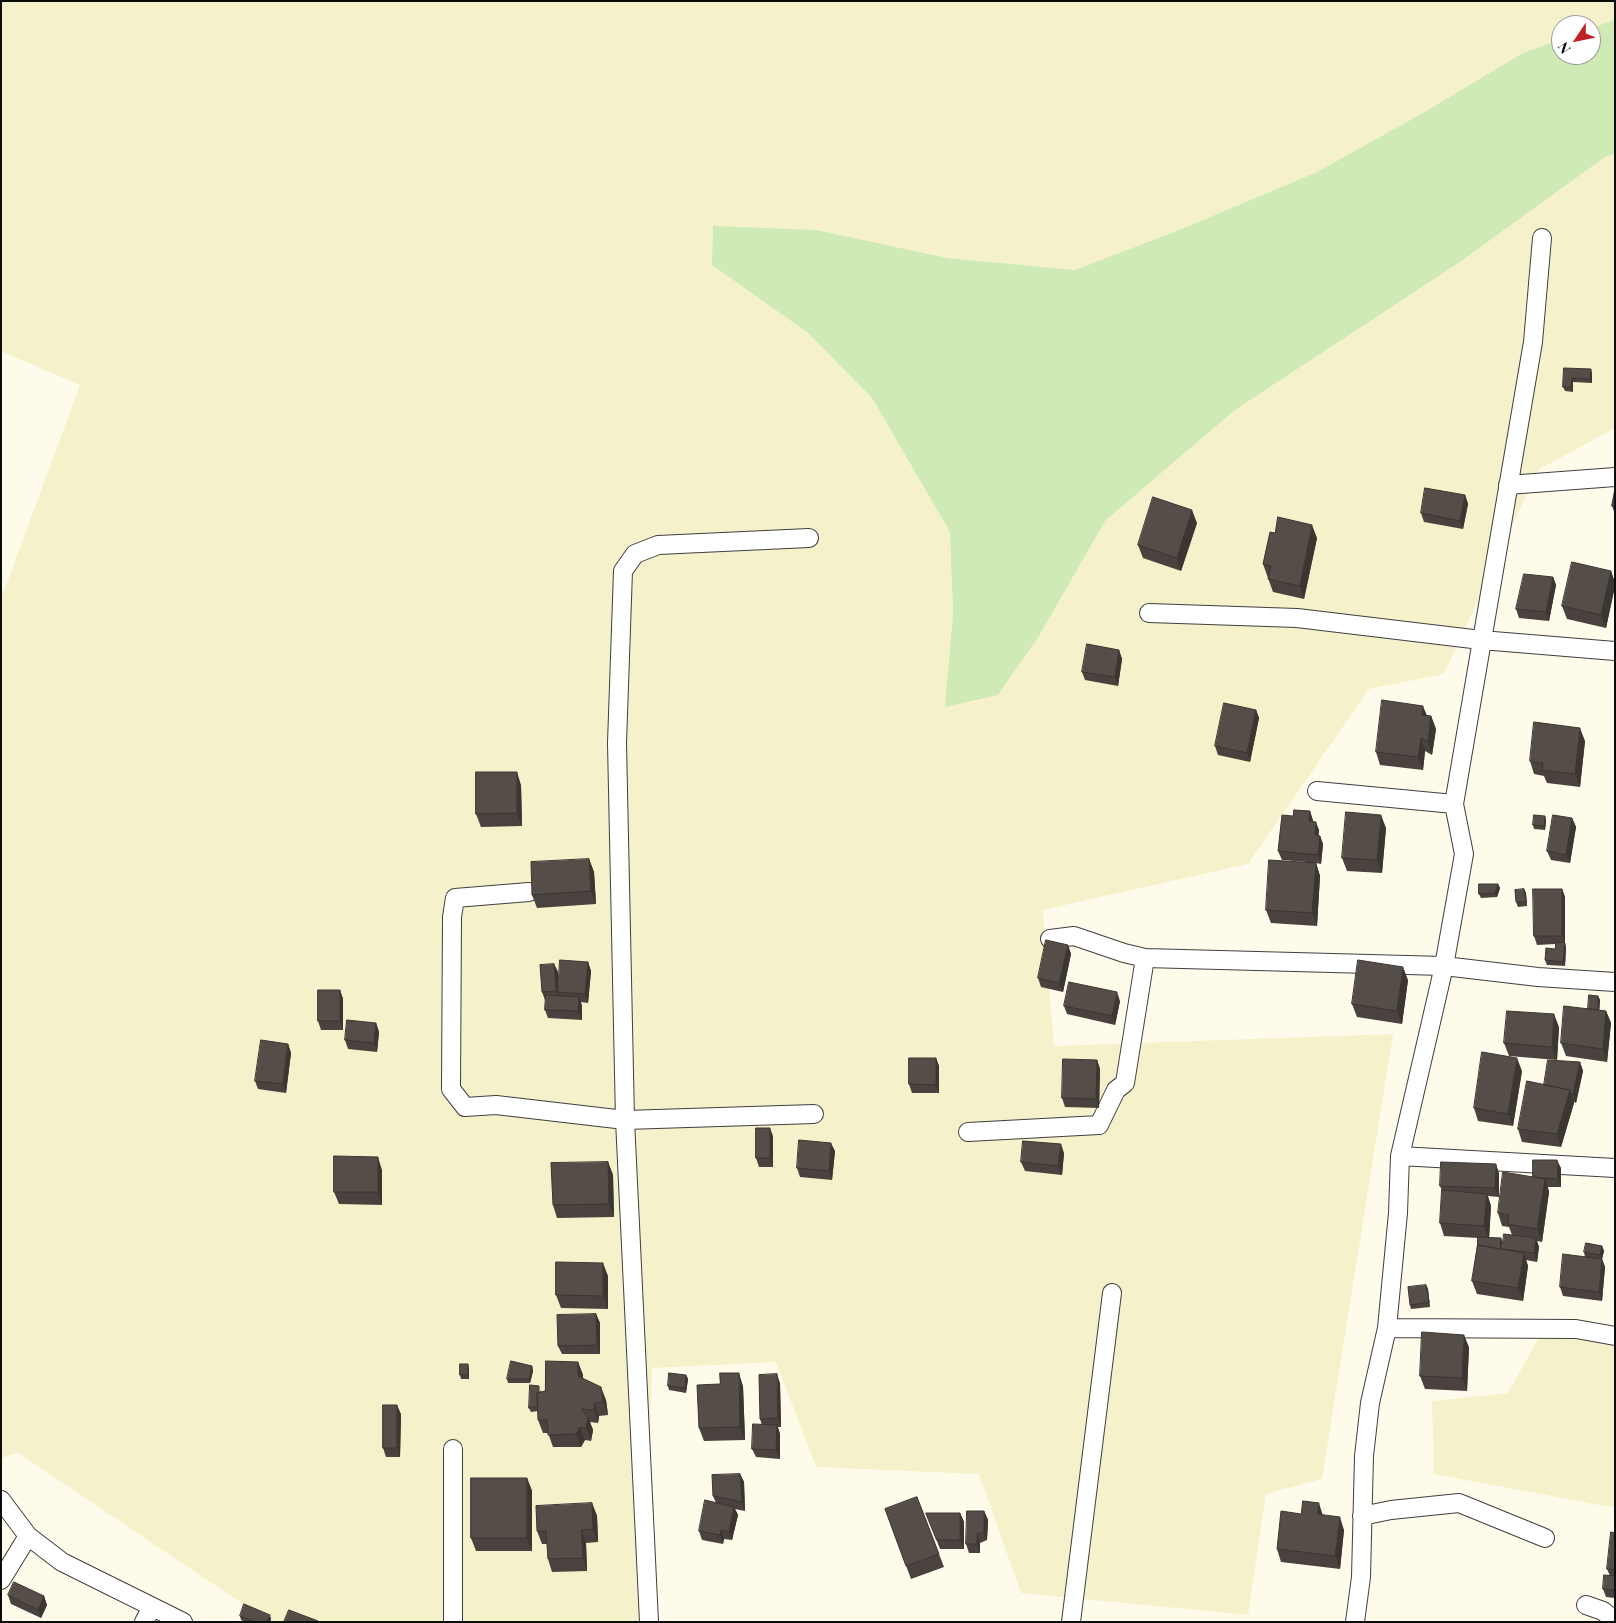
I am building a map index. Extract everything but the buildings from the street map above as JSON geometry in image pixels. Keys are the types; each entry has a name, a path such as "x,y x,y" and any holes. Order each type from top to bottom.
{"street":[{"path":"1355,1622 1360,1578 1364,1456 1370,1403 1387,1328 1398,1213 1400,1156 1444,966 1464,854 1454,804 1533,342 1542,238"},
{"path":"1508,485 1615,477"},
{"path":"649,1622 625,1120 618,743 622,570 635,554 658,545 809,538"},
{"path":"1149,613 1297,618 1481,640 1615,651"},
{"path":"1317,790 1454,804"},
{"path":"529,892 455,898 452,917 451,1089 465,1107 496,1105 625,1120 814,1114"},
{"path":"1050,939 1074,936 1124,954 1144,958 1444,966 1615,982"},
{"path":"968,1132 1099,1125 1116,1090 1125,1083 1144,958"},
{"path":"1400,1156 1615,1168"},
{"path":"1071,1622 1112,1293"},
{"path":"1387,1328 1576,1329 1615,1336"},
{"path":"453,1449 453,1622"},
{"path":"1,1500 28,1536 62,1562 148,1614 183,1622"},
{"path":"1362,1516 1392,1510 1459,1503 1545,1538"},
{"path":"1,1580 28,1536"},
{"path":"1586,1605 1603,1611 1615,1621"}],"shaded area":[{"path":"1,1 1615,1 1615,20 1601,25 1601,15 1551,15 1551,43 1523,53 1421,114 1317,172 1179,230 1075,270 947,258 712,265 808,333 872,398 950,532 953,616 998,695 1039,636 1105,521 1235,410 1460,262 1605,157 1615,154 1615,428 1538,470 1444,674 1369,689 1248,864 1043,910 1054,1046 1393,1034 1322,1479 1266,1494 1248,1615 1021,1593 979,1474 816,1467 776,1362 652,1368 645,1622 270,1622 18,1453 1,1458 1,599 80,385 1,351"},
{"path":"1543,1330 1615,1339 1615,1508 1434,1474 1432,1401 1508,1393"}],"green space":[{"path":"1615,20 1615,154 1605,157 1460,262 1235,410 1105,521 1039,636 998,695 945,707 953,616 950,532 872,398 808,333 712,265 713,226 816,230 947,258 1075,270 1179,230 1317,172 1421,114 1523,53 1551,43 1551,65 1601,65 1601,25"}]}
